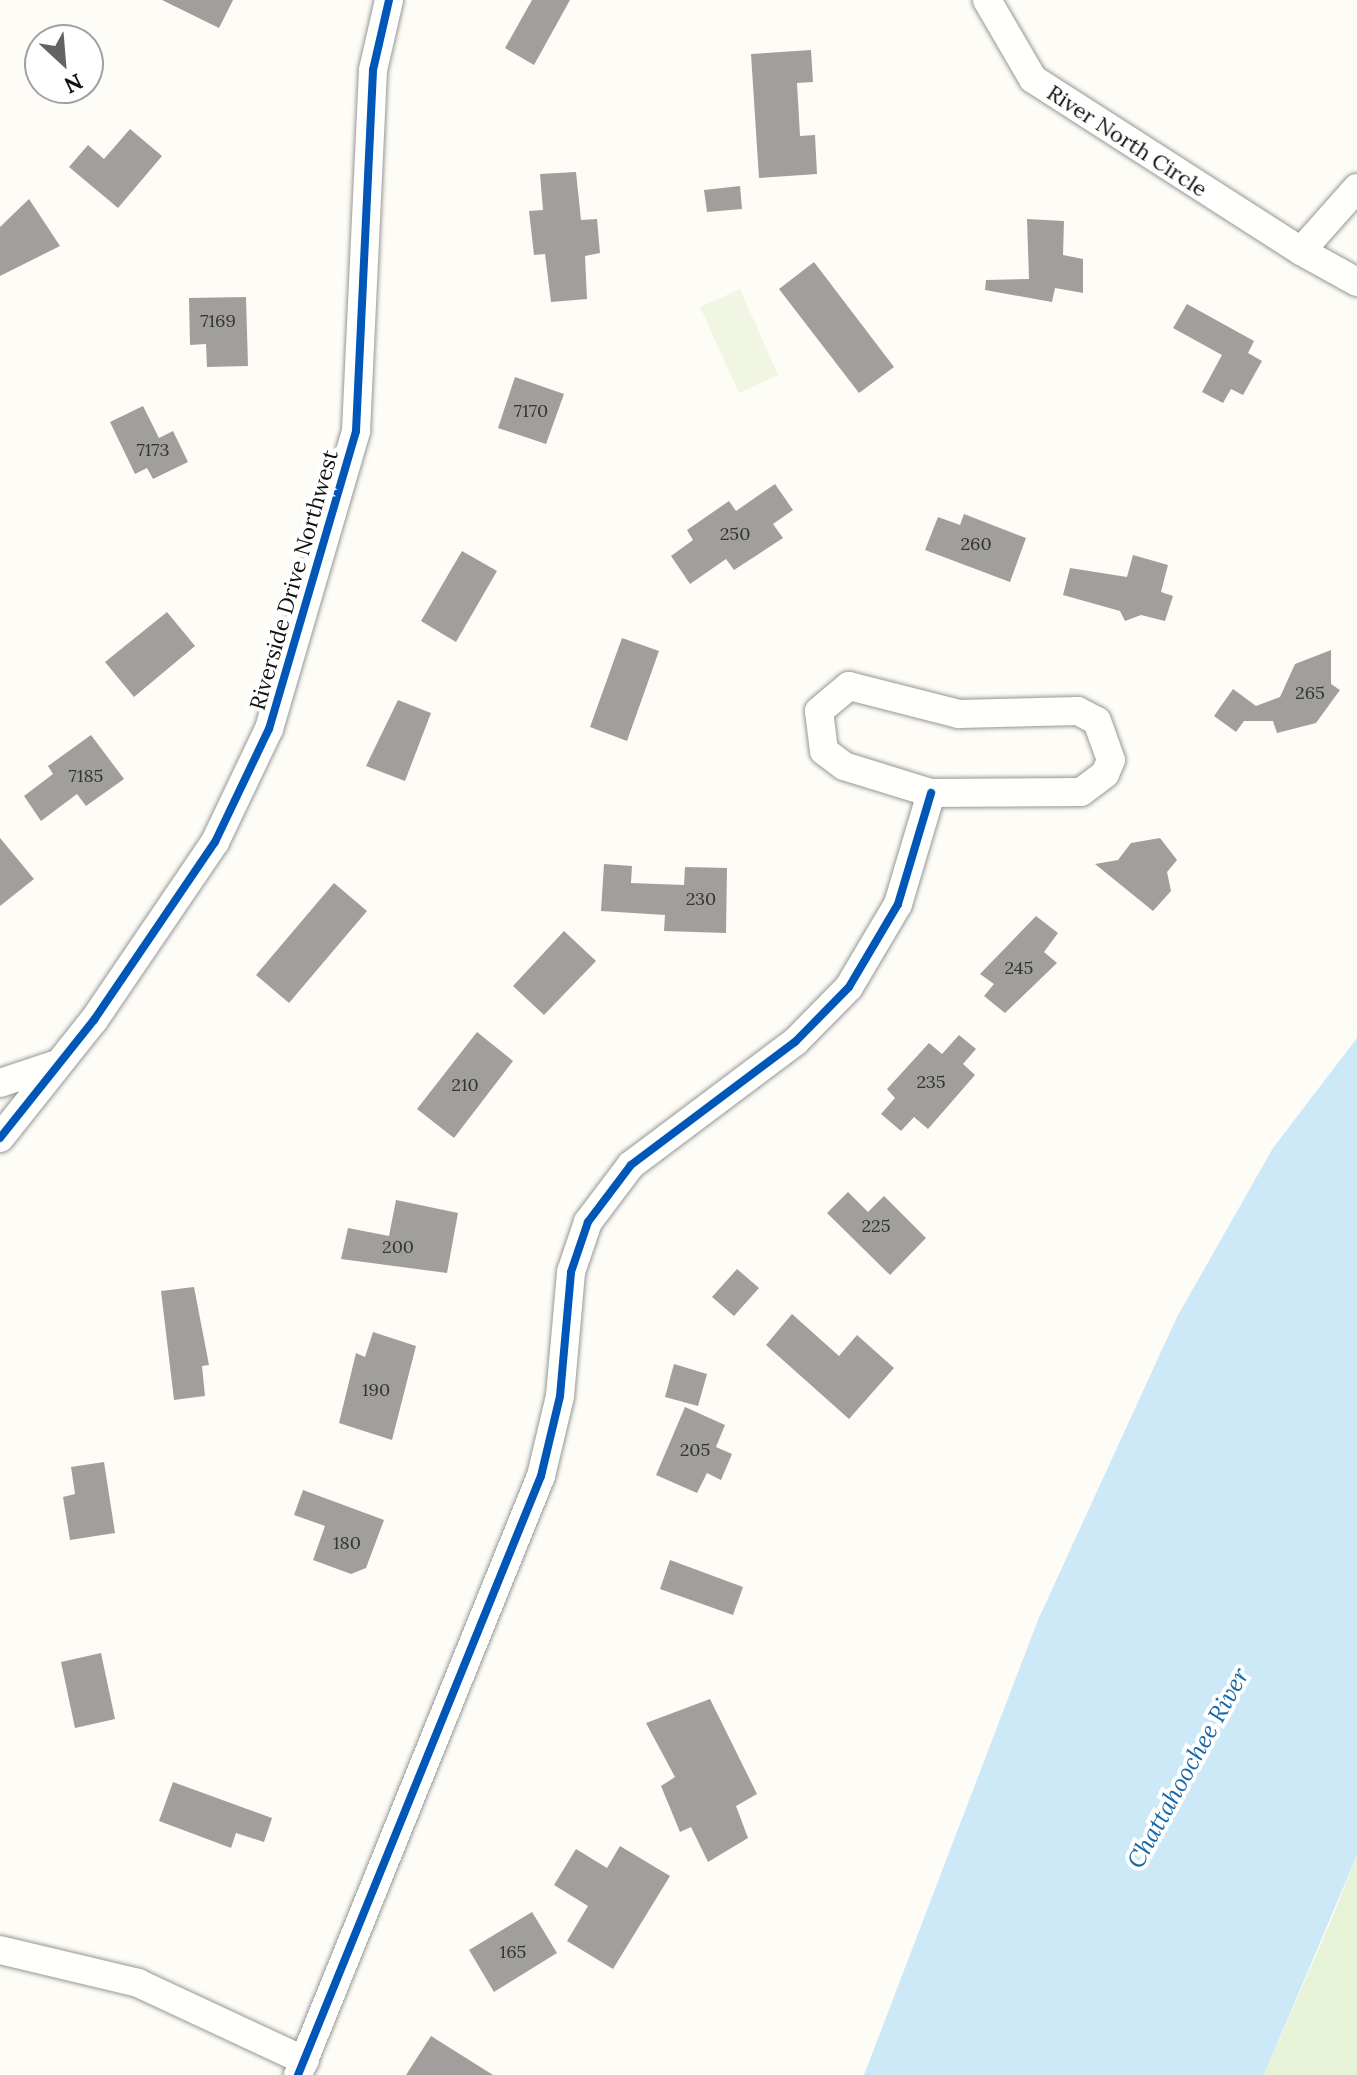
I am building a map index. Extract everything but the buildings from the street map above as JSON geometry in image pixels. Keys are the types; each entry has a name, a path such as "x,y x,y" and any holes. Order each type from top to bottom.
{"street":[{"name":"Riverside Drive Northwest","path":"0,1138 54,1065 94,1020 215,842 269,729 356,431 373,70 389,0"},
{"name":"River North Circle","path":"987,0 1033,79 1301,251 1357,282"},
{"path":"1301,251 1357,188"},
{"path":"866,686 959,714 1078,711 1097,721 1110,741 1105,774 1081,792 931,793 844,766 824,751 817,732 831,695 866,686"},
{"path":"0,1950 138,1983 302,2068 541,1476 560,1396 571,1272 588,1222 631,1165 795,1042 849,987 898,904 931,793"},
{"path":"0,1083 54,1065"}],"green space":[{"path":"740,289 778,375 739,393 700,307"},
{"path":"1357,1855 1357,2075 1264,2075 1333,1916"}],"water":[{"name":"Chattahoochee River","path":"1357,1038 1357,1855 1264,2075 864,2075 1038,1620 1177,1317 1273,1148"}],"cycle path":[{"path":"0,1138 94,1020 215,842 269,729 356,431 373,70 389,0"},
{"path":"298,2075 541,1476 560,1396 571,1272 588,1222 631,1165 795,1042 849,987 898,904 931,793"}]}
